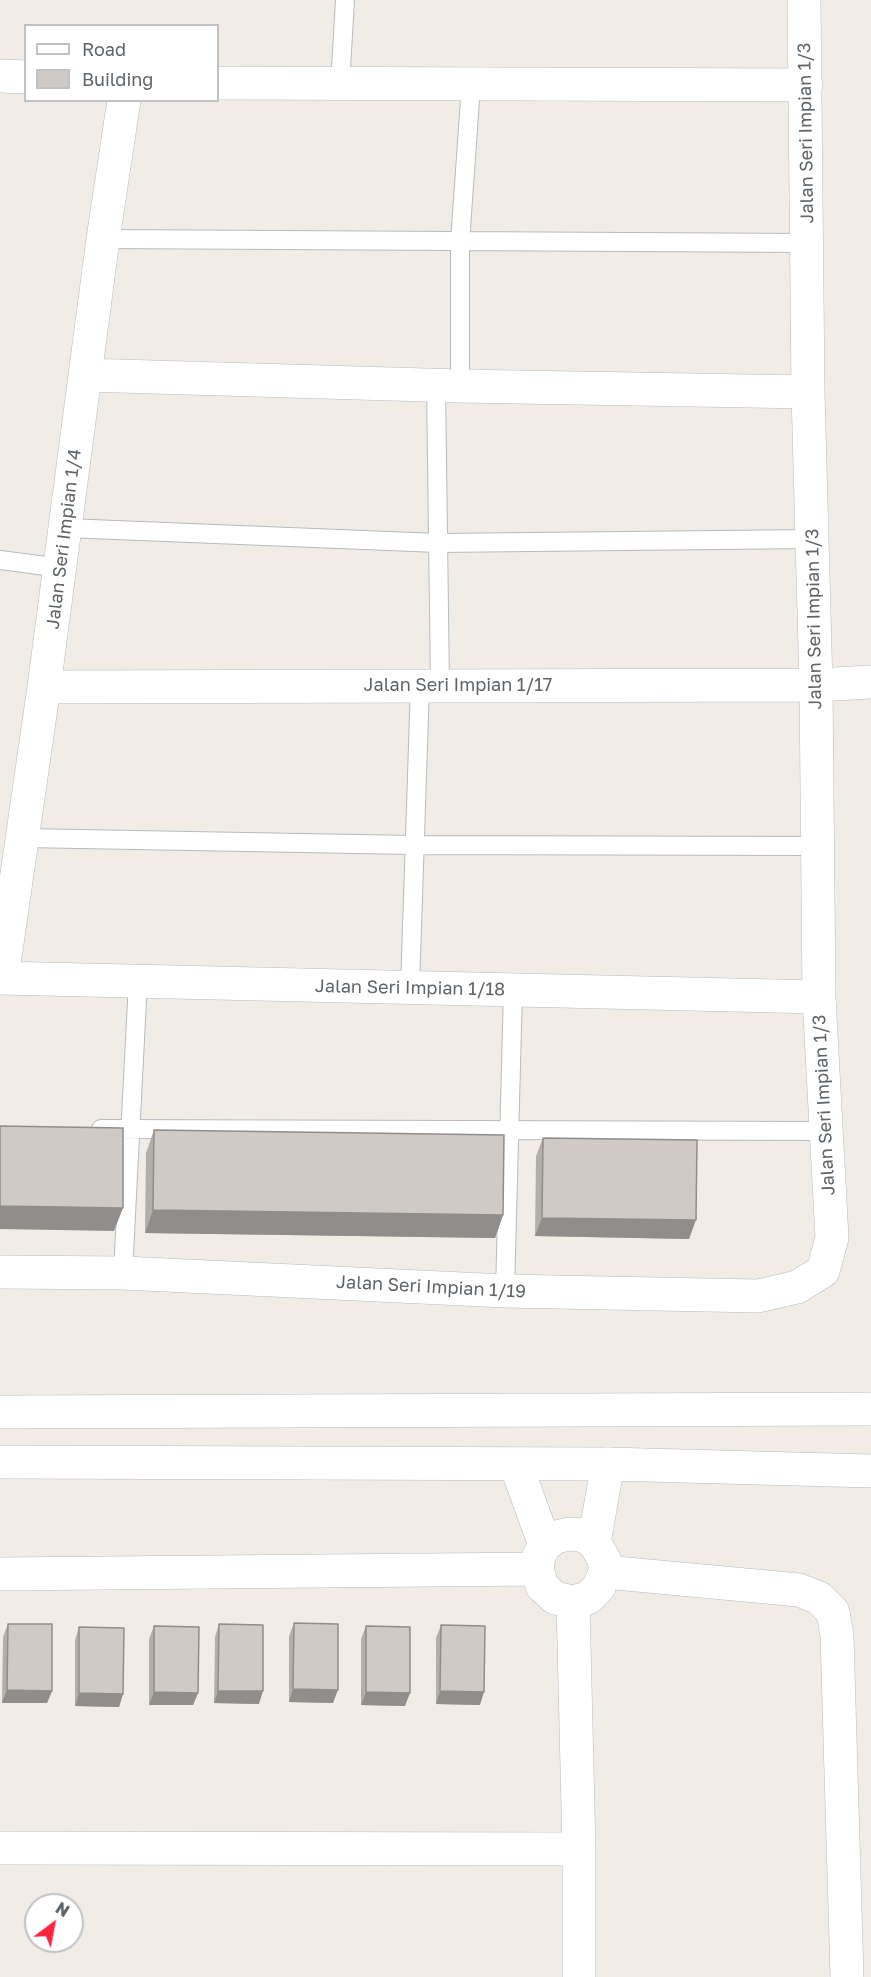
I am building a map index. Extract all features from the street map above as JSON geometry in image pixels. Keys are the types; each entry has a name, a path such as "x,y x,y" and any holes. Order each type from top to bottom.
{"street":[{"name":"Jalan Seri Impian 1/3","path":"804,0 808,392 816,685 819,997 832,1238"},
{"path":"0,76 24,77"},
{"path":"219,83 471,86 806,85"},
{"name":"Jalan Seri Impian 1/4","path":"1,978 45,687 103,239 124,102"},
{"path":"85,375 808,392"},
{"name":"Jalan Seri Impian 1/17","path":"45,687 816,685 871,681"},
{"name":"Jalan Seri Impian 1/18","path":"1,978 819,997"},
{"name":"Jalan Seri Impian 1/19","path":"0,1272 123,1273 505,1291 759,1296 797,1287 824,1271 832,1238"},
{"path":"0,1412 871,1409"},
{"path":"0,1462 608,1464 871,1471"},
{"path":"594,1542 608,1464"},
{"path":"516,1465 541,1557 542,1586 555,1598 573,1602 588,1598 599,1587 605,1572 605,1561 594,1542 582,1536 569,1534 556,1537 541,1557"},
{"path":"0,1574 541,1557"},
{"path":"605,1572 799,1590 819,1598 833,1612 837,1636 847,1977"},
{"path":"573,1602 579,1849 579,1977"},
{"path":"0,1848 579,1849"}],"lane":[{"path":"340,85 345,0"},
{"path":"410,988 413,845 430,686 448,385 471,86"},
{"path":"103,239 807,243"},
{"path":"66,528 438,543 812,539"},
{"path":"0,560 61,568"},
{"path":"23,838 413,845 818,846"},
{"path":"123,1273 138,981"},
{"path":"505,1291 507,1131 513,990"},
{"path":"84,1128 826,1131"}],"building":[{"path":"0,1126 123,1128 123,1208 0,1206"},
{"path":"154,1130 504,1135 503,1215 153,1210"},
{"path":"543,1138 697,1140 696,1220 542,1218"},
{"path":"294,1623 338,1624 338,1690 293,1689"},
{"path":"8,1624 52,1624 52,1691 7,1690"},
{"path":"219,1624 263,1625 263,1691 218,1691"},
{"path":"441,1625 485,1626 484,1692 440,1691"},
{"path":"154,1626 199,1627 198,1693 154,1692"},
{"path":"366,1626 410,1627 410,1693 366,1692"},
{"path":"79,1627 124,1628 123,1694 79,1693"}]}
